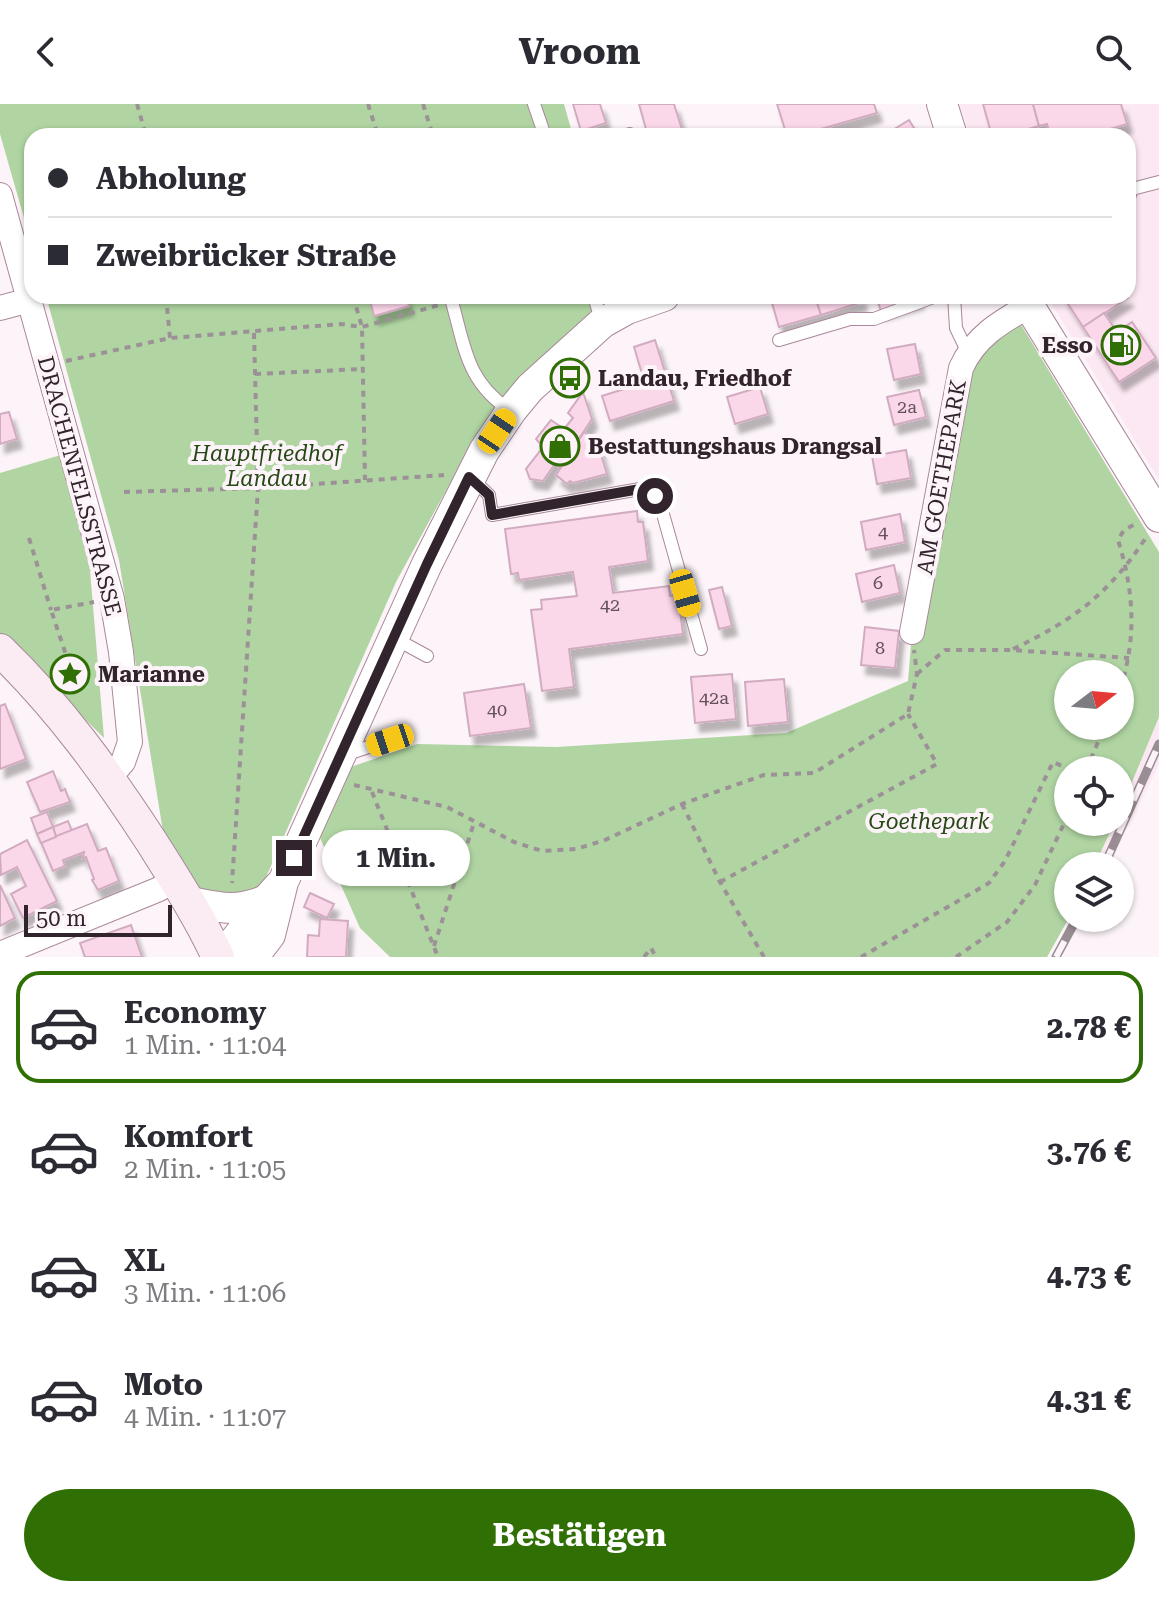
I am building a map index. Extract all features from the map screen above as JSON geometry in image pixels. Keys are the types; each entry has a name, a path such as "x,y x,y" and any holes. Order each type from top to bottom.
{"main road":[{"path":"0,650 56,710 110,777 183,891 220,957"}],"street":[{"path":"942,104 950,128"},
{"name":"DRACHENFELSSTRASSE","path":"0,195 24,279"},
{"path":"0,308 24,302"},
{"name":"DRACHENFELSSTRASSE","path":"31,304 112,599 121,652 130,742 123,762 110,777"},
{"path":"220,957 274,891 469,477 511,411 598,310 627,309 641,304"},
{"name":"AM GOETHEPARK","path":"912,632 961,368 968,353 984,335 1022,304"},
{"path":"1028,304 1158,520"},
{"path":"0,954 144,896 183,891 228,910 247,907 274,891"},
{"path":"264,950 274,891"}],"lane":[{"path":"534,104 542,128"},
{"path":"1136,188 1159,182"},
{"path":"453,304 472,373 493,397 511,411"},
{"path":"779,340 850,319 874,319 914,304"},
{"path":"954,304 956,328 968,353"},
{"path":"469,477 489,495 492,515 640,489 655,496 661,507 701,649"},
{"path":"394,638 427,656"},
{"path":"335,767 390,740"}],"path":[{"path":"137,104 144,128"},
{"path":"368,104 376,128"},
{"path":"423,104 430,128"},
{"path":"167,304 170,338"},
{"path":"355,304 362,327 365,480"},
{"path":"48,365 170,338 341,324 362,327 445,304"},
{"path":"228,910 233,877 258,488 254,333"},
{"path":"255,374 363,369"},
{"path":"124,492 258,488 455,474 469,477"},
{"path":"720,882 937,764 908,714 917,674 945,650 1011,650 1129,658 1133,608 1118,540 1120,535 1158,520"},
{"path":"1011,650 1056,628 1091,603 1126,567 1158,520"},
{"path":"29,538 69,664"},
{"path":"51,610 112,599"},
{"path":"335,767 372,791 447,807 514,842 542,851 576,849 605,840 682,804 764,775 814,773 908,714"},
{"path":"861,957 989,883 1005,861 1054,762"},
{"path":"372,791 438,957"},
{"path":"682,804 720,882 764,957"},
{"path":"433,947 474,823"},
{"path":"956,957 1007,922 1035,885 1060,836"},
{"path":"644,957 651,948 656,957"}],"shaded area":[{"path":"959,104 1159,104 1159,480 1052,304 1136,304 1136,128 967,128"},
{"path":"1159,717 1159,762 1134,815 1134,777"},
{"path":"1108,836 1123,836 1115,852 1101,852"}],"green space":[{"path":"0,104 564,104 571,128 24,128 24,218 0,134"},
{"name":"Hauptfriedhof Landau","path":"48,304 605,304 504,407 455,474 396,582 263,884 245,897 226,902 184,883 166,850 119,560"},
{"name":"Goethepark","path":"1020,323 1159,552 1159,717 1134,777 1134,756 1054,756 1054,836 1108,836 1101,852 1054,852 1054,932 1061,932 1047,957 390,957 360,928 320,838 345,769 417,744 556,747 786,733 908,681 912,632 973,361 981,350"},
{"path":"64,454 90,570 104,738 0,635 0,473"}],"building":[{"path":"573,104 600,104 606,123 580,128"},
{"path":"639,104 674,104 682,128 646,128"},
{"path":"777,104 874,104 877,113 824,128 784,128"},
{"path":"983,104 1033,104 1039,126 990,128"},
{"path":"1033,104 1121,104 1127,124 1114,128 1039,126"},
{"path":"909,120 914,128 896,128"},
{"path":"371,304 408,304 409,306 374,316"},
{"path":"772,304 818,304 821,315 779,327"},
{"path":"818,304 856,304 821,315"},
{"path":"879,304 905,304 881,311"},
{"path":"1068,304 1119,304 1083,327"},
{"name":"Esso","path":"1104,313 1117,332 1132,322 1156,358 1119,382 1083,327"},
{"path":"655,340 674,401 610,421 602,396 640,384 643,377 634,347"},
{"path":"915,344 921,374 894,380 887,349"},
{"path":"760,387 768,414 735,424 727,397"},
{"path":"919,390 926,417 894,425 887,397"},
{"path":"583,392 592,419 560,468 555,464 543,481 530,479 526,469 543,447 536,439 551,420 564,429 573,418 568,413"},
{"path":"9,412 17,439 0,444 0,414"},
{"path":"584,432 601,444 599,448 607,474 567,484 556,475"},
{"path":"906,450 911,478 877,484 872,456"},
{"path":"637,511 638,522 643,522 648,561 609,567 613,593 669,586 670,596 678,595 683,634 569,649 574,687 542,691 531,610 542,609 541,600 577,596 573,572 519,580 518,573 511,574 505,529"},
{"path":"900,514 905,542 866,550 861,522"},
{"path":"894,565 900,593 862,602 856,574"},
{"path":"722,587 732,626 719,629 709,590"},
{"path":"865,627 899,631 895,668 861,665"},
{"path":"732,674 736,719 695,723 691,677"},
{"path":"784,679 788,722 748,726 745,682"},
{"path":"524,684 531,728 470,736 464,693"},
{"path":"5,704 26,759 0,769 0,706"},
{"path":"53,771 61,791 65,789 70,802 40,812 27,782"},
{"path":"47,812 53,827 37,834 31,818"},
{"path":"68,821 72,831 56,837 53,827"},
{"path":"87,824 98,851 106,848 119,881 98,890 86,857 83,858 84,852 63,860 65,866 53,871 41,842"},
{"path":"53,827 56,837 41,843 37,834"},
{"path":"27,840 57,901 23,918 11,894 26,886 17,867 1,875 0,854"},
{"path":"0,885 15,918 0,926"},
{"path":"310,893 334,904 327,918 304,907"},
{"path":"320,919 348,921 346,957 307,957 308,935 319,936"},
{"path":"131,925 142,957 85,957 80,943"}],"railway":[{"path":"1110,852 1159,744"},
{"path":"1056,957 1069,932"}],"place":[{"name":"Esso","path":"1121,345"},
{"name":"Landau, Friedhof","path":"570,378"},
{"name":"Bestattungshaus Drangsal","path":"560,446"},
{"name":"Marianne","path":"70,674"}],"route":[{"path":"294,858 469,477 489,495 492,515 640,489 655,496"}]}
